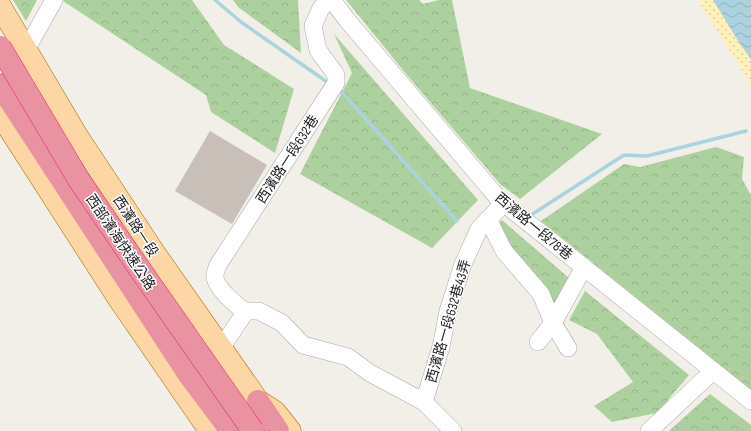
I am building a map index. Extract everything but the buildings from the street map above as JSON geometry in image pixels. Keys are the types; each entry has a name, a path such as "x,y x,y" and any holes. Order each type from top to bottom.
{"highway":[{"name":"西部濱海快速公路","path":"0,47 79,180 253,431"},
{"name":"西部濱海快速公路","path":"0,85 189,375 231,431"},
{"path":"258,401 278,431"}],"main road":[{"name":"西濱路一段","path":"0,6 78,136 155,254 258,401 275,412 290,431"},
{"path":"0,114 119,299 210,431"}],"street":[{"path":"26,50 54,0"},
{"name":"西濱路一段78巷","path":"331,0 346,20 503,204 751,401"},
{"name":"西濱路一段632巷","path":"244,311 233,302 216,283 215,275 218,265 336,83 336,74 318,50 313,26 321,8 331,0"},
{"name":"西濱路一段632巷43弄","path":"424,402 441,347 448,311 463,264 479,229 503,204"},
{"path":"488,219 504,250 541,294 553,323 568,348"},
{"path":"538,342 553,323 584,267"},
{"path":"221,348 242,317 244,311 259,311 282,323 303,345 348,357 370,373 424,402 453,431"},
{"path":"649,431 713,371"},
{"path":"239,431 258,401"}],"green space":[{"path":"13,0 37,0 26,21"},
{"path":"192,0 224,45 294,89 275,153 211,112 206,95 63,1"},
{"path":"233,0 298,0 301,53 238,7"},
{"path":"346,0 419,0 423,4 439,0 452,0 470,88 602,134 520,199 500,184 407,75"},
{"path":"334,34 478,200 432,248 300,174 352,73"},
{"path":"716,147 744,157 742,179 751,195 751,390 541,221 624,164 640,167"},
{"path":"502,220 569,278 552,310 505,243 496,226"},
{"path":"585,291 689,375 657,413 612,422 594,406 633,382 597,334 569,320"},
{"path":"710,394 751,425 751,431 669,431"}],"sand":[{"path":"698,0 751,0 751,85"}],"water":[{"path":"713,0 751,0 751,59 740,44"}],"waterway":[{"path":"215,0 241,22 330,84"},
{"path":"339,89 457,221"},
{"path":"531,215 624,155 647,156 746,131"}]}
